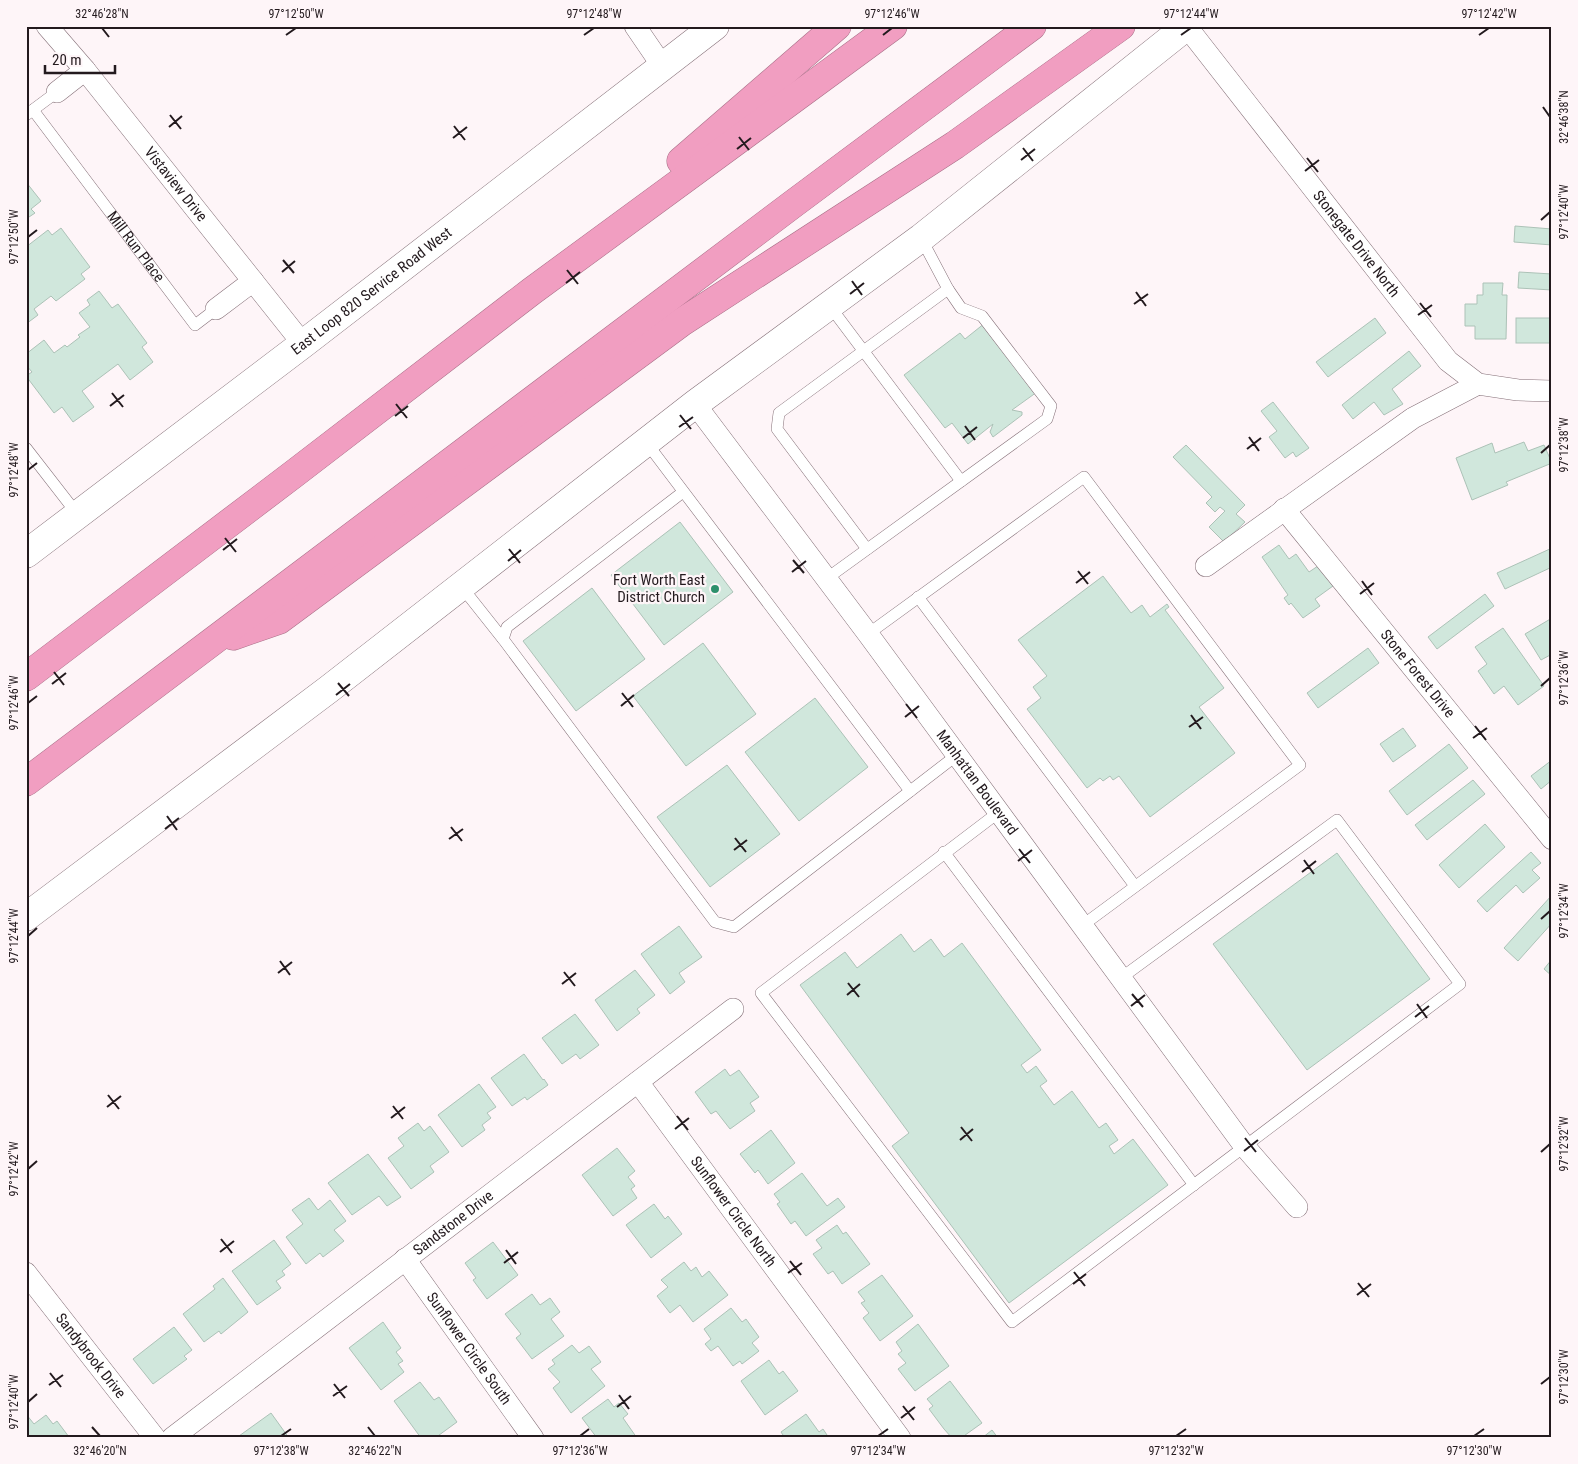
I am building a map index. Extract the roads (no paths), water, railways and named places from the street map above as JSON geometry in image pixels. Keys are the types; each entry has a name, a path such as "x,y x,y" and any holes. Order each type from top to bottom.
{"highway":[{"path":"532,291 837,26"},
{"path":"26,676 295,474 532,291 893,26"},
{"path":"26,782 1032,26"},
{"path":"208,645 279,620 682,322 955,145 1121,26"}],"main road":[{"name":"East Loop 820 Service Road West","path":"26,554 715,26"},
{"path":"26,917 329,689 695,404 921,238 1187,26"}],"street":[{"name":"Vistaview Drive","path":"47,26 86,70 302,344"},
{"path":"635,26 663,66"},
{"name":"Stonegate Drive North","path":"1187,26 1448,361 1478,384 1518,390 1552,390"},
{"path":"57,92 86,70"},
{"name":"Mill Run Place","path":"216,309 253,281"},
{"path":"1206,566 1414,418 1478,384"},
{"name":"Manhattan Boulevard","path":"695,404 868,634 1245,1147 1297,1207"},
{"name":"Stone Forest Drive","path":"1284,509 1552,839"},
{"name":"Sandstone Drive","path":"172,1438 733,1009"},
{"name":"Sunflower Circle North","path":"638,1082 900,1438"},
{"name":"Sunflower Circle South","path":"406,1259 533,1438"},
{"name":"Sandybrook Drive","path":"26,1273 155,1438"}],"lane":[{"path":"30,112 57,92"},
{"name":"Mill Run Place","path":"30,112 195,325 216,309"},
{"path":"826,579 1047,419 1050,406 982,316 962,308 948,289 921,238"},
{"path":"867,549 777,429 779,413 948,289"},
{"path":"829,305 961,481"},
{"path":"646,442 910,791"},
{"path":"26,448 78,515"},
{"path":"868,634 1084,477 1300,765 1083,925"},
{"path":"503,639 507,626 683,492"},
{"path":"461,586 503,639 715,922 734,927 957,755"},
{"path":"918,597 1135,886"},
{"path":"999,812 761,993 1012,1322 1460,984 1337,820 1121,978"},
{"path":"944,852 1194,1185"}],"place":[{"name":"Fort Worth East District Church","path":"715,589"}]}
